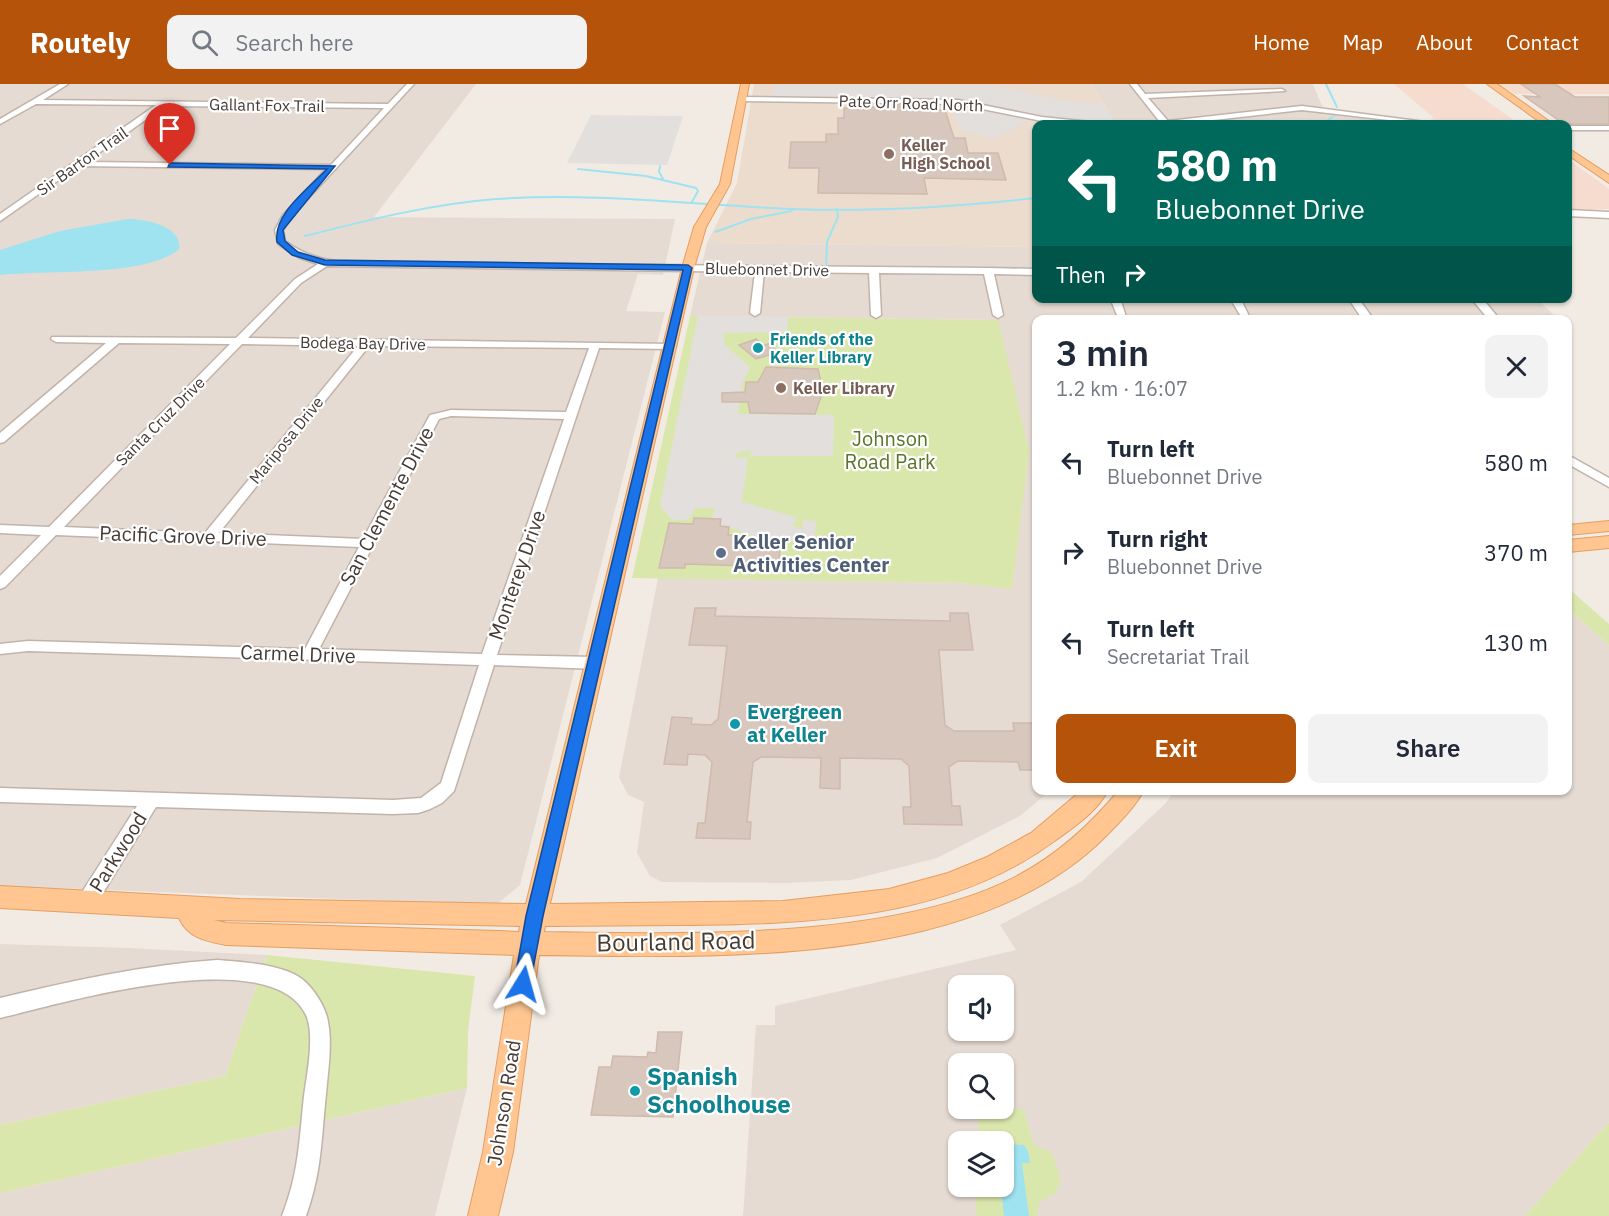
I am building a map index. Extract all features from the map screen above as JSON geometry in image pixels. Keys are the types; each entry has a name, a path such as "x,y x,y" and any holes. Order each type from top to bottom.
{"main road":[{"name":"Johnson Road","path":"483,1216 498,1152 528,945 688,268 708,210 725,184 745,84"},
{"path":"1491,84 1542,120"},
{"path":"1482,90 1525,120"},
{"path":"1572,141 1609,167"},
{"path":"1572,154 1609,180"},
{"path":"1572,530 1609,526"},
{"path":"1572,546 1609,542"},
{"name":"Bourland Road","path":"0,897 188,909 535,916 799,911 859,905 922,891 990,868 1032,847 1067,821 1092,795"},
{"name":"Bourland Road","path":"188,909 191,922 226,934 528,945 799,939 845,935 934,917 1009,891 1078,850 1110,820 1128,795"},
{"path":"922,891 934,917"}],"street":[{"path":"0,122 65,84"},
{"name":"Bluebonnet Drive","path":"411,84 286,218 279,230 281,242 295,253 325,263 1032,272"},
{"path":"1133,84 1162,120"},
{"path":"1209,84 1224,93"},
{"path":"1142,96 1224,93 1280,87 1292,108"},
{"name":"Pate Orr Road North","path":"742,99 948,101 1055,120"},
{"name":"Gallant Fox Trail","path":"34,102 391,106"},
{"name":"Sir Barton Trail","path":"0,218 163,104"},
{"name":"Pate Orr Road North","path":"1197,120 1292,108 1331,110 1407,120"},
{"path":"1244,114 1258,120"},
{"path":"1572,128 1609,128"},
{"path":"77,164 333,167"},
{"path":"1572,213 1608,214"},
{"name":"Santa Cruz Drive","path":"0,584 298,281 325,263"},
{"path":"755,313 760,269"},
{"path":"874,270 876,315"},
{"path":"988,271 998,315"},
{"path":"1480,303 1491,315"},
{"name":"Bodega Bay Drive","path":"56,339 671,346"},
{"path":"0,439 116,340"},
{"name":"Mariposa Drive","path":"209,537 366,343"},
{"name":"Monterey Drive","path":"150,801 393,807 415,807 434,802 448,786 488,660 596,345"},
{"name":"San Clemente Drive","path":"309,655 434,417 451,413 572,416"},
{"path":"1572,461 1609,483"},
{"name":"Pacific Grove Drive","path":"0,529 367,543"},
{"name":"Carmel Drive","path":"0,649 28,646 596,663"},
{"path":"0,795 150,801"},
{"name":"Parkwood","path":"86,903 150,801"},
{"path":"0,1008 175,971 225,969 272,974 304,993 315,1010 319,1045 306,1182 294,1216"}],"shaded area":[{"path":"0,84 476,84 374,217 675,219 663,275 638,274 626,311 665,312 520,885 496,905 0,886"},
{"name":"Keller High School","path":"754,84 1092,84 1114,120 1032,120 1032,247 707,243 737,183"},
{"path":"775,84 996,86 1078,103 1103,103 1114,120 1035,117 1003,135 989,138 959,130 954,109 948,101 772,99"},
{"path":"1092,84 1313,84 1325,113 1372,120 1114,120"},
{"path":"1394,84 1463,84 1513,120 1432,120 1433,117"},
{"path":"1500,84 1609,84 1609,94 1514,94"},
{"path":"591,115 683,116 667,165 567,163"},
{"path":"1572,162 1609,189 1609,209 1572,210"},
{"path":"707,243 1032,247 1032,303 1541,303 1554,315 1032,315 1032,795 1045,795 1020,816 937,858 851,880 785,883 662,882 650,876 637,853 644,802 628,795 619,777 658,578 960,583 1012,588 998,320 690,316"},
{"path":"698,316 788,317 787,332 723,333 724,344 750,367 742,384 738,414 834,415 833,456 751,456 750,450 737,453 734,458 748,457 742,502 796,517 793,526 802,529 803,520 816,521 815,537 799,541 769,541 720,526 721,519 712,519 715,508 696,508 688,520 673,520 660,506"},
{"path":"1572,613 1609,645 1609,1122 1525,1216 743,1216 756,1025 775,1025 775,1006 1016,950 1000,925 1081,882 1166,803 1171,795 1572,795"},
{"path":"0,944 267,955 225,1076 0,1125"},
{"path":"467,1088 435,1216 0,1216 0,1193"}],"green space":[{"name":"Johnson Road Park","path":"690,316 998,320 1029,450 1012,589 960,583 632,578"},
{"path":"1572,592 1609,624 1609,645 1572,613"},
{"path":"267,955 475,976 468,1031 467,1088 0,1193 0,1125 225,1076"},
{"path":"1014,1109 1024,1109 1033,1144 1050,1152 1054,1157 1061,1180 1056,1193 1039,1202 1037,1216 977,1216 975,1197 1014,1197 1014,1131 979,1131 978,1119 1014,1119"},
{"path":"1609,1122 1609,1216 1525,1216"}],"water":[{"path":"128,219 153,222 169,229 179,241 179,249 164,258 120,268 0,275 0,250 60,231"},
{"path":"1014,1144 1024,1145 1028,1151 1030,1163 1022,1163 1029,1216 1004,1216 1002,1197 1014,1197"}],"building":[{"path":"1521,84 1555,84 1575,97 1609,97 1609,124 1572,124 1572,120 1558,120 1524,96 1540,97"},
{"name":"Keller High School","path":"931,106 932,110 945,110 954,138 965,138 968,153 998,153 1006,180 924,178 927,194 818,193 819,168 789,168 791,142 826,142 826,134 838,134 838,118 844,118 844,108"},
{"name":"Friends of the Keller Library","path":"756,339 763,345 768,344 778,352 756,359 739,345"},
{"name":"Keller Library","path":"766,367 818,369 823,391 815,414 750,413 748,402 722,402 722,393 745,392 746,382 758,382"},
{"name":"Keller Senior Activities Center","path":"694,518 721,519 720,526 729,527 728,535 737,535 737,540 780,541 779,567 685,564 685,568 659,568 669,523 693,524"},
{"name":"Evergreen at Keller","path":"695,608 716,608 715,616 950,621 950,613 968,613 973,650 939,650 945,725 954,731 1014,731 1013,723 1032,723 1032,770 1020,770 1018,762 958,761 949,767 952,806 960,806 962,825 904,824 903,807 911,807 909,766 901,759 840,758 840,789 820,788 821,758 761,757 753,762 747,822 751,822 750,839 696,838 698,823 705,823 712,762 705,755 688,754 687,765 664,764 672,717 692,718 691,724 711,725 718,719 727,646 689,645"},
{"name":"Spanish Schoolhouse","path":"658,1032 682,1032 673,1117 591,1115 599,1067 611,1067 613,1056 647,1057 648,1052 656,1053"}],"waterway":[{"path":"1326,84 1337,107"},
{"path":"1328,120 1336,114"},
{"path":"660,166 659,172 663,179"},
{"path":"578,169 646,176 696,188 698,191 692,202"},
{"path":"305,236 424,209 472,201 533,197 607,198 837,210"},
{"path":"837,210 945,206 1032,198"},
{"path":"826,267 827,242 838,217 837,210"},
{"path":"715,232 751,219 792,211"}],"place":[{"name":"Keller High School","path":"889,154"},
{"name":"Friends of the Keller Library","path":"758,348"},
{"name":"Keller Library","path":"781,388"},
{"name":"Keller Senior Activities Center","path":"721,553"},
{"name":"Evergreen at Keller","path":"735,724"},
{"name":"Spanish Schoolhouse","path":"635,1091"}],"route":[{"path":"170,165 333,167 286,218 279,230 281,242 309,260 345,265 688,268 528,945 523,984"}]}
